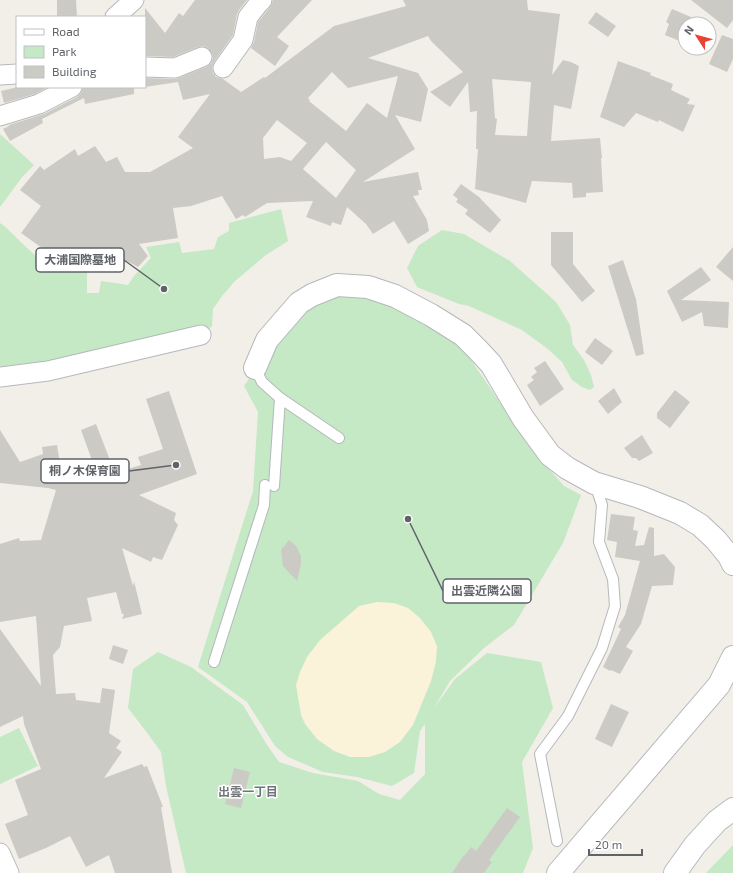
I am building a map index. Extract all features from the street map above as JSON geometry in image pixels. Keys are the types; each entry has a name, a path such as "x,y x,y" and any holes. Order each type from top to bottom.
{"street":[{"path":"116,16 134,0"},
{"path":"223,68 243,40 248,17 262,0"},
{"path":"146,67 175,68 202,57"},
{"path":"0,75 16,74"},
{"path":"0,116 39,104 70,88"},
{"path":"256,368 267,340 299,303 312,295 337,285 368,287 394,296 431,315 463,335 477,348 491,364 523,418 550,455 567,468 594,483 640,497 680,512 700,525 716,540 729,556 733,564"},
{"path":"0,377 48,371 201,335"},
{"path":"558,873 719,685 733,657"},
{"path":"675,873 695,845 717,821 733,809"},
{"path":"0,852 9,873"}],"lane":[{"path":"256,368 262,382 280,398 339,438"},
{"path":"214,662 270,486 280,398"},
{"path":"557,841 540,754 568,716 582,689 602,648 615,606 613,579 599,542 602,505 594,483"}],"green space":[{"path":"0,134 34,165 23,176 0,207"},
{"path":"281,209 288,241 266,255 235,281 213,309 212,327 104,355 0,374 0,223 48,269 60,270 78,265 87,272 87,293 99,293 101,281 128,285 134,276 151,258 146,247 179,242 182,253 214,249 218,237 229,231 229,223"},
{"path":"442,230 464,234 510,261 556,302 570,325 573,345 584,360 591,375 594,387 590,390 582,387 572,380 562,362 548,349 522,330 469,306 459,304 417,287 407,268 418,246"},
{"path":"340,292 365,296 392,304 432,327 462,347 534,452 564,486 581,495 563,543 514,625 484,648 450,681 434,708 455,679 487,653 541,662 553,708 522,762 533,848 523,873 186,873 166,786 161,752 128,708 133,669 158,652 191,667 243,705 279,762 313,773 358,781 379,794 400,800 425,774 425,724 420,731 414,773 392,786 357,777 323,772 288,757 275,746 247,702 198,667 253,491 258,412 244,386 294,316"},
{"path":"19,728 38,766 0,784 0,737"},
{"path":"733,845 733,873 706,873"}],"sand":[{"path":"377,602 394,603 408,608 420,618 431,632 437,646 436,661 431,681 413,725 400,742 385,752 369,757 350,757 334,751 317,739 305,724 301,715 296,685 307,657 320,640 359,606"}],"building":[{"path":"57,0 76,0 77,16 57,16"},
{"path":"195,0 247,0 237,14 233,35 212,67 213,73 216,77 223,79 241,92 264,77 265,78 334,26 406,6 403,0 527,0 528,10 560,14 552,75 563,60 579,66 571,109 554,105 551,141 600,138 603,192 586,193 586,197 573,198 572,183 532,181 526,203 475,189 478,149 476,149 477,111 470,112 468,82 450,107 430,92 463,72 431,41 428,36 368,58 418,73 428,89 421,122 395,115 415,149 363,182 418,172 422,190 418,190 419,195 413,196 427,220 429,231 408,244 394,221 373,234 366,224 347,207 341,225 332,222 331,226 306,217 313,201 267,203 245,217 243,215 236,219 222,196 191,206 173,208 178,238 139,244 148,256 138,267 127,261 115,271 105,258 96,268 86,267 72,256 64,268 40,251 42,248 21,233 41,206 20,190 40,166 44,170 75,149 78,156 95,146 106,162 117,157 125,172 150,172 193,148 178,137 210,94 183,100 178,82 146,87 146,78 175,79 206,67 211,63 213,58 212,53 208,48 203,46 173,57 146,56 145,8 165,33 179,13 183,16","holes":["332,72 348,88 398,76 387,118 367,103 346,131 309,101 310,100 308,98","492,79 531,82 527,136 495,135 497,119 495,118","277,120 307,143 291,161 280,157 264,159 263,138","326,142 356,170 336,198 303,169"]},
{"path":"273,0 312,0 277,37 289,46 275,66 251,48 254,42 258,22 270,7"},
{"path":"691,0 733,0 733,20 727,28 717,20 717,16 712,16"},
{"path":"672,9 689,16 677,16 677,40 665,35 669,24 666,22"},
{"path":"596,12 616,26 608,37 588,23"},
{"path":"722,35 733,39 733,59 727,72 709,64 713,56 717,56 717,46"},
{"path":"618,61 651,73 650,75 673,84 671,90 690,99 687,104 695,105 683,132 659,120 658,122 636,113 624,127 600,117"},
{"path":"16,87 46,88 35,94 4,103 1,91"},
{"path":"83,88 134,88 134,94 85,104 84,98 42,119 43,123 10,141 3,129 9,125 44,114 77,97 81,93"},
{"path":"461,184 479,197 501,220 490,233 465,214 468,210 456,202 458,199 453,195"},
{"path":"551,232 573,232 573,264 595,291 582,302 551,265"},
{"path":"733,247 733,281 716,267"},
{"path":"623,260 636,299 644,354 636,356 608,266"},
{"path":"701,267 711,280 681,300 729,302 728,328 704,326 702,312 682,322 667,291"},
{"path":"595,338 613,351 602,365 585,352"},
{"path":"545,361 564,389 540,406 527,385 534,380 531,377 537,372 534,368"},
{"path":"614,388 622,402 608,414 598,401"},
{"path":"675,390 690,402 670,428 657,418 657,413"},
{"path":"169,391 197,474 139,495 176,513 174,520 178,525 162,560 153,557 151,562 122,548 133,586 134,581 142,614 122,619 124,614 122,614 116,592 87,598 92,621 64,626 60,647 53,655 56,694 75,693 76,700 100,703 102,688 115,690 109,733 121,741 116,748 122,752 104,778 142,764 144,767 147,766 163,807 161,807 172,873 115,873 109,855 86,867 70,836 19,859 5,824 28,815 15,780 41,769 24,724 23,716 0,727 0,629 41,686 36,616 0,622 0,544 19,538 20,541 41,540 56,490 0,483 0,430 20,462 43,454 42,447 57,445 63,482 98,477 81,430 96,424 115,473 141,465 138,457 163,449 146,399"},
{"path":"642,435 653,453 639,461 636,458 632,458 624,448"},
{"path":"611,514 635,517 633,530 638,531 635,546 644,545 649,527 654,528 654,556 664,554 675,567 673,585 652,586 641,624 626,647 633,651 620,674 603,667 621,629 618,627 625,615 640,561 615,557 617,542 607,540"},
{"path":"289,540 296,546 301,556 301,564 297,581 283,566 281,550"},
{"path":"113,645 128,650 123,664 109,659"},
{"path":"611,704 629,712 612,747 595,739"},
{"path":"234,768 250,772 241,808 225,804"},
{"path":"507,808 520,817 489,860 492,862 484,873 452,873 471,847 476,851"}],"place":[{"name":"大浦国際墓地","path":"164,289"},
{"name":"桐ノ木保育園","path":"176,465"},
{"name":"出雲近隣公園","path":"408,519"}],"district":[{"name":"出雲一丁目","path":"248,792"}]}
